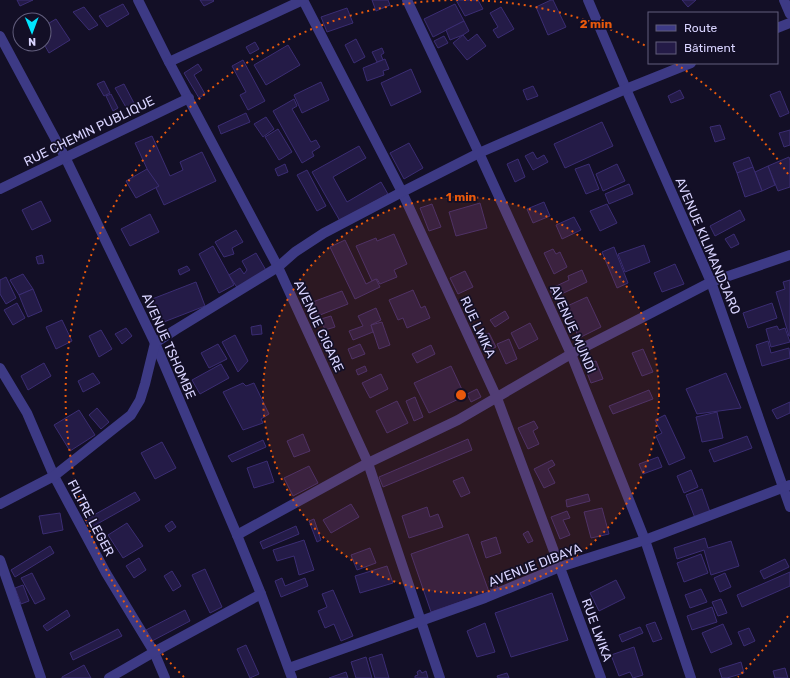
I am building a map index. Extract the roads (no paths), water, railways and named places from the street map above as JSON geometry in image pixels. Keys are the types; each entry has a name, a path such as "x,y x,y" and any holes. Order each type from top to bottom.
{"street":[{"name":"AVENUE CIGARE","path":"138,0 169,62 278,267 368,463 440,678"},
{"path":"169,62 303,0"},
{"name":"RUE LWIKA","path":"303,0 402,192 497,398 601,678"},
{"name":"AVENUE MUNDI","path":"407,0 571,354 645,540 691,678"},
{"name":"AVENUE KILIMANDJARO","path":"588,0 712,282 787,486 790,506"},
{"path":"784,0 790,14"},
{"path":"778,28 790,23"},
{"name":"AVENUE TSHOMBE","path":"0,36 65,157 155,343 237,535 261,594 290,673"},
{"path":"0,504 54,476 131,415 140,400 155,343 278,267 324,232 479,153 626,89 688,64"},
{"name":"RUE CHEMIN PUBLIQUE","path":"0,189 189,98"},
{"path":"237,535 368,463 458,420 571,354 712,282 790,255"},
{"name":"FILTRE LEGER","path":"0,368 27,413 54,476 106,574 154,652 165,678"},
{"name":"AVENUE DIBAYA","path":"290,673 485,598 560,567 645,540 787,486"},
{"path":"0,560 41,678"},
{"path":"109,678 261,594"}]}
